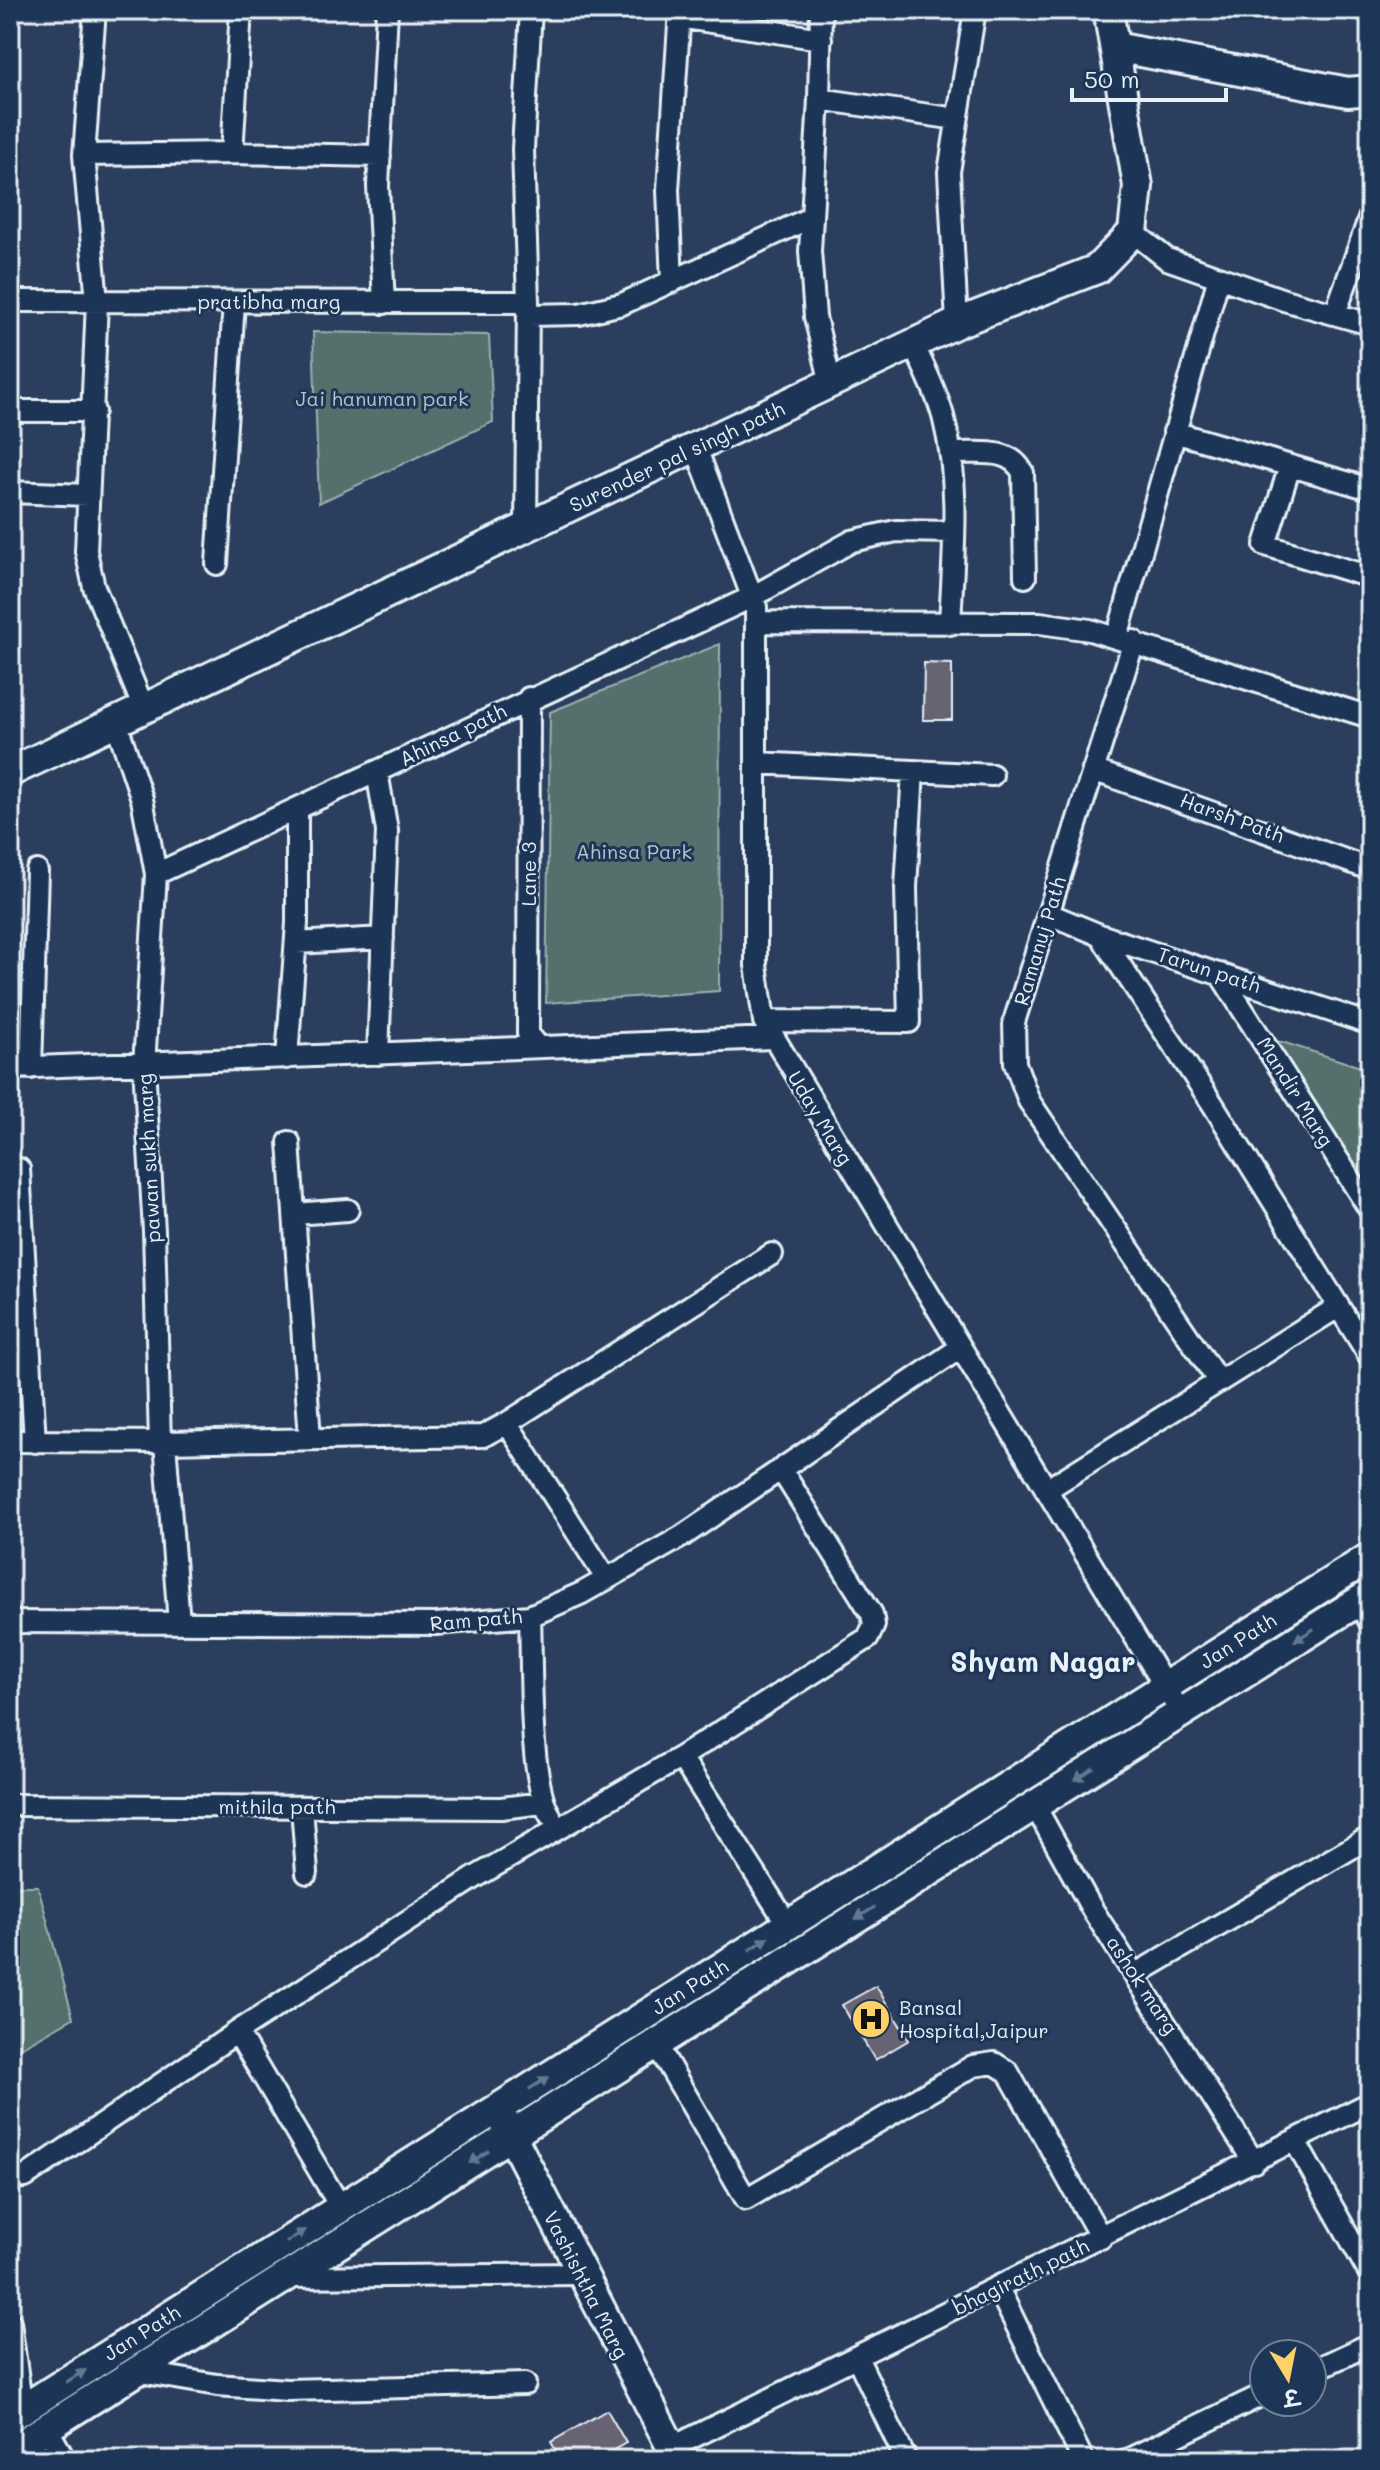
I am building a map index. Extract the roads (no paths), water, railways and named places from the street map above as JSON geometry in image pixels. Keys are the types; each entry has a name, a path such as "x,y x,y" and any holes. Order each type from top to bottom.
{"street":[{"path":"95,10 84,155 97,302 86,551 94,587 144,709"},
{"path":"232,153 241,10"},
{"path":"384,303 380,156 387,10"},
{"path":"526,528 528,308 523,149 531,10"},
{"path":"821,10 819,99 810,218 815,317 831,384"},
{"path":"957,323 949,172 975,10"},
{"path":"1108,10 1138,186 1133,232 1167,259 1370,324"},
{"path":"672,282 668,190 679,14 741,18 821,39"},
{"path":"1115,47 1348,92 1370,90"},
{"path":"819,99 957,119"},
{"path":"84,155 232,153 380,156"},
{"path":"1335,314 1370,216"},
{"name":"pratibha marg","path":"10,301 384,303 528,308 579,314 622,304 810,218"},
{"name":"Surender pal singh path","path":"11,769 144,709 957,323 1097,269 1133,232"},
{"name":"Ramanuj Path","path":"1219,277 1174,432 1093,770 1014,1022 1015,1063 1029,1101 1219,1382"},
{"path":"217,564 234,302"},
{"path":"914,345 943,416 951,453 954,532 950,624"},
{"path":"10,411 94,411"},
{"path":"1174,432 1370,489"},
{"name":"Uday Marg","path":"696,448 752,597 756,622 756,965 769,1030 1181,1713"},
{"path":"951,453 1005,454 1017,460 1023,473 1025,577"},
{"path":"1290,466 1265,545 1370,577"},
{"path":"10,492 87,495"},
{"name":"Ahinsa path","path":"156,874 752,597 852,541 896,531 954,532"},
{"path":"756,622 1040,623 1126,639 1370,717"},
{"name":"Lane 3","path":"529,698 528,1034 539,1047"},
{"name":"pawan sukh marg","path":"116,722 142,799 156,874 144,1065 163,1442 179,1623"},
{"path":"756,763 992,775"},
{"name":"Harsh Path","path":"1093,770 1370,869"},
{"path":"377,771 387,831 378,1054"},
{"path":"37,871 20,1068 539,1047 909,1022 906,887 913,771"},
{"path":"287,1058 296,943 297,809"},
{"name":"Tarun path","path":"1049,914 1100,935 1370,1024"},
{"path":"1100,935 1212,1103 1370,1357"},
{"path":"296,943 383,938"},
{"name":"Mandir Marg","path":"1220,974 1370,1210"},
{"path":"289,1142 310,1438"},
{"path":"19,1169 35,1442"},
{"path":"294,1214 348,1210"},
{"path":"10,1441 163,1442 483,1436 772,1254"},
{"path":"1046,1490 1338,1307"},
{"name":"Ram path","path":"10,1622 436,1624 530,1616 681,1537 960,1348"},
{"path":"507,1423 606,1578"},
{"path":"10,2178 25,2177 237,2032 474,1878 681,1757 868,1638 874,1625 872,1614 782,1471"},
{"name":"Jan Path","path":"16,2413 1370,1557"},
{"name":"Jan Path","path":"10,2451 48,2430 1181,1713 1366,1606"},
{"path":"530,1616 537,1756 543,1803 559,1828"},
{"path":"681,1757 788,1925"},
{"name":"mithila path","path":"10,1805 501,1808 543,1803"},
{"name":"ashok marg","path":"1035,1806 1092,1909 1254,2162"},
{"path":"302,1807 307,1873"},
{"path":"1136,1974 1370,1837"},
{"path":"237,2032 341,2208"},
{"path":"657,2045 750,2206 973,2066 994,2063 1008,2072 1101,2238"},
{"name":"bhagirath path","path":"674,2454 857,2357 1370,2103"},
{"name":"Vashishtha Marg","path":"498,2109 674,2454"},
{"path":"1295,2141 1370,2274"},
{"path":"289,2277 580,2274"},
{"path":"998,2288 1083,2460"},
{"path":"10,2322 16,2413"},
{"path":"1328,2364 1370,2344"},
{"path":"857,2357 906,2460"},
{"path":"140,2372 217,2385 287,2390 525,2384"},
{"path":"1127,2460 1248,2402"},
{"path":"48,2430 65,2460"}],"place":[{"name":"Bansal Hospital,Jaipur","path":"871,2019"}],"district":[{"name":"Shyam Nagar","path":"1043,1662"}],"park label":[{"name":"Jai hanuman park","path":"382,399"},
{"name":"Ahinsa Park","path":"634,852"}]}
